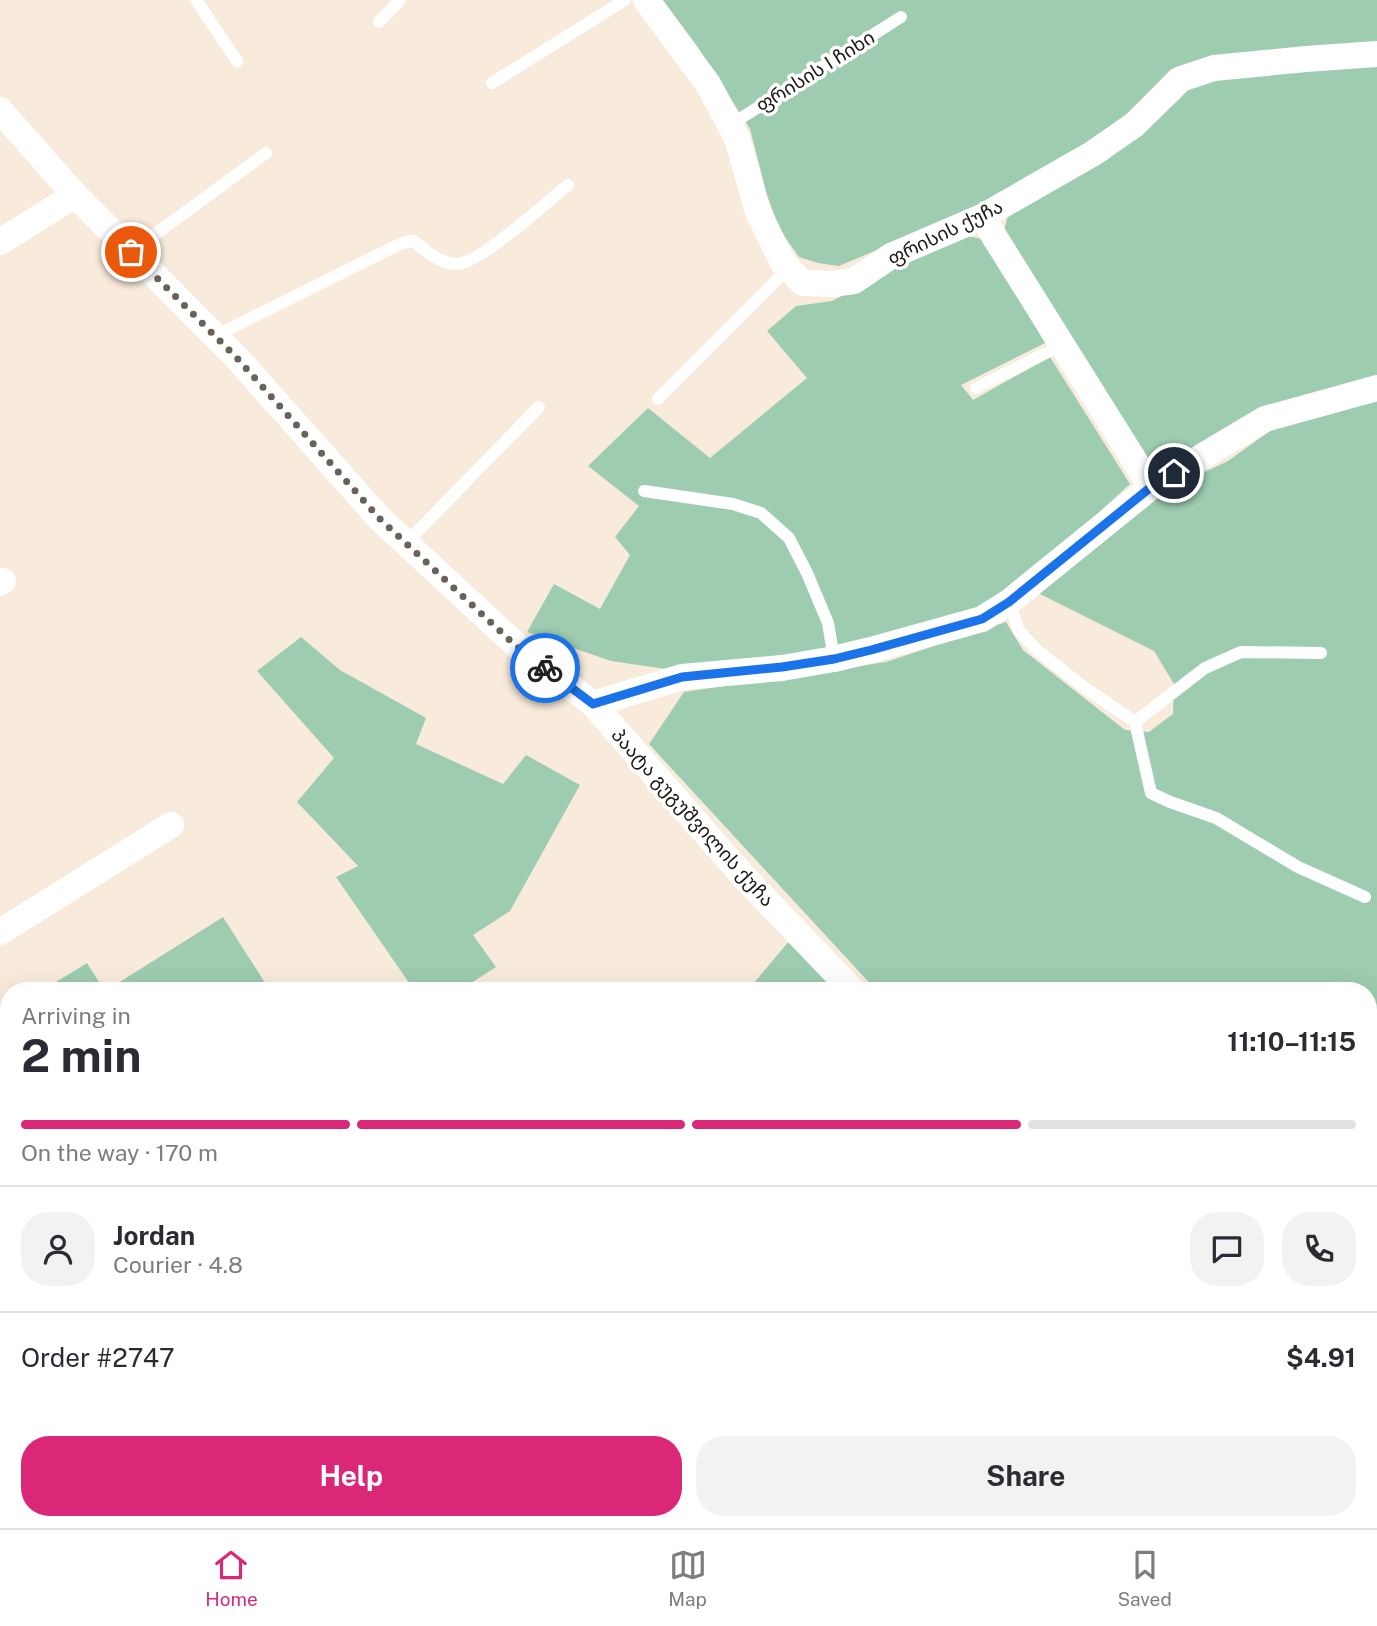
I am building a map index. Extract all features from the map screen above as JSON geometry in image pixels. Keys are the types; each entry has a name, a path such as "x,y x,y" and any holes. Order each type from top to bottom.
{"street":[{"path":"646,0 708,84 737,138 758,212 788,269"},
{"name":"ფრისის ქუჩა","path":"788,269 803,283 832,284 853,281 891,256 982,217 1092,154 1134,125 1181,79 1214,68 1377,54"},
{"name":"პაატა გუგუშვილის ქუჩა","path":"0,110 75,195 237,358 380,519 515,645 593,704 744,877 844,982"},
{"path":"0,242 75,195"},
{"path":"982,217 1151,487"},
{"path":"593,704 682,677 834,659 982,619 1009,602 1151,487 1265,419 1377,388"},
{"path":"0,932 171,825"}],"lane":[{"path":"196,0 237,61"},
{"path":"379,22 400,0"},
{"path":"492,83 625,0"},
{"name":"ფრისის I ჩიხი","path":"730,125 901,17"},
{"path":"131,252 266,153"},
{"path":"215,336 402,243 414,241 438,260 465,263 483,254 568,184"},
{"path":"658,399 788,269"},
{"path":"976,388 1062,345"},
{"path":"406,542 539,407"},
{"path":"644,491 733,503 761,513 789,538 807,573 828,623 834,659"},
{"path":"1009,602 1019,631 1038,651 1135,722 1151,793 1216,818 1298,867 1365,897"},
{"path":"1135,722 1205,668 1241,652 1321,653"}],"green space":[{"path":"663,0 1377,0 1377,47 1224,56 1171,69 1129,112 1086,145 971,210 839,266 799,257 780,230 767,195 750,129 697,46"},
{"path":"1377,65 1377,377 1162,469 1150,467 1004,232 1008,214 1107,160 1190,86 1223,76"},
{"path":"961,235 983,239 1045,343 961,385 973,400 1050,357 1130,484 1018,586 981,611 832,651 673,670 611,661 527,632 554,584 600,609 630,555 615,537 639,506 588,466 648,408 710,458 807,378 767,331 796,306 832,301"},
{"path":"1377,400 1377,982 869,982 649,744 684,692 886,662 1006,622 1023,650 1125,730 1149,732 1173,714 1174,684 1154,651 1034,591 1158,494 1228,461 1277,426"},
{"path":"301,637 340,670 426,718 416,744 503,784 526,755 580,785 510,911 473,935 496,967 473,982 408,982 336,877 358,866 297,802 334,758 257,671"},
{"path":"223,917 265,982 120,982"},
{"path":"790,940 832,982 755,982"},
{"path":"87,963 99,982 56,982"}],"way so far":[{"path":"131,252 237,358 380,519 515,645 545,668"}],"route":[{"path":"545,668 593,704 682,677 834,659 982,619 1009,602 1151,487 1174,473"}]}
